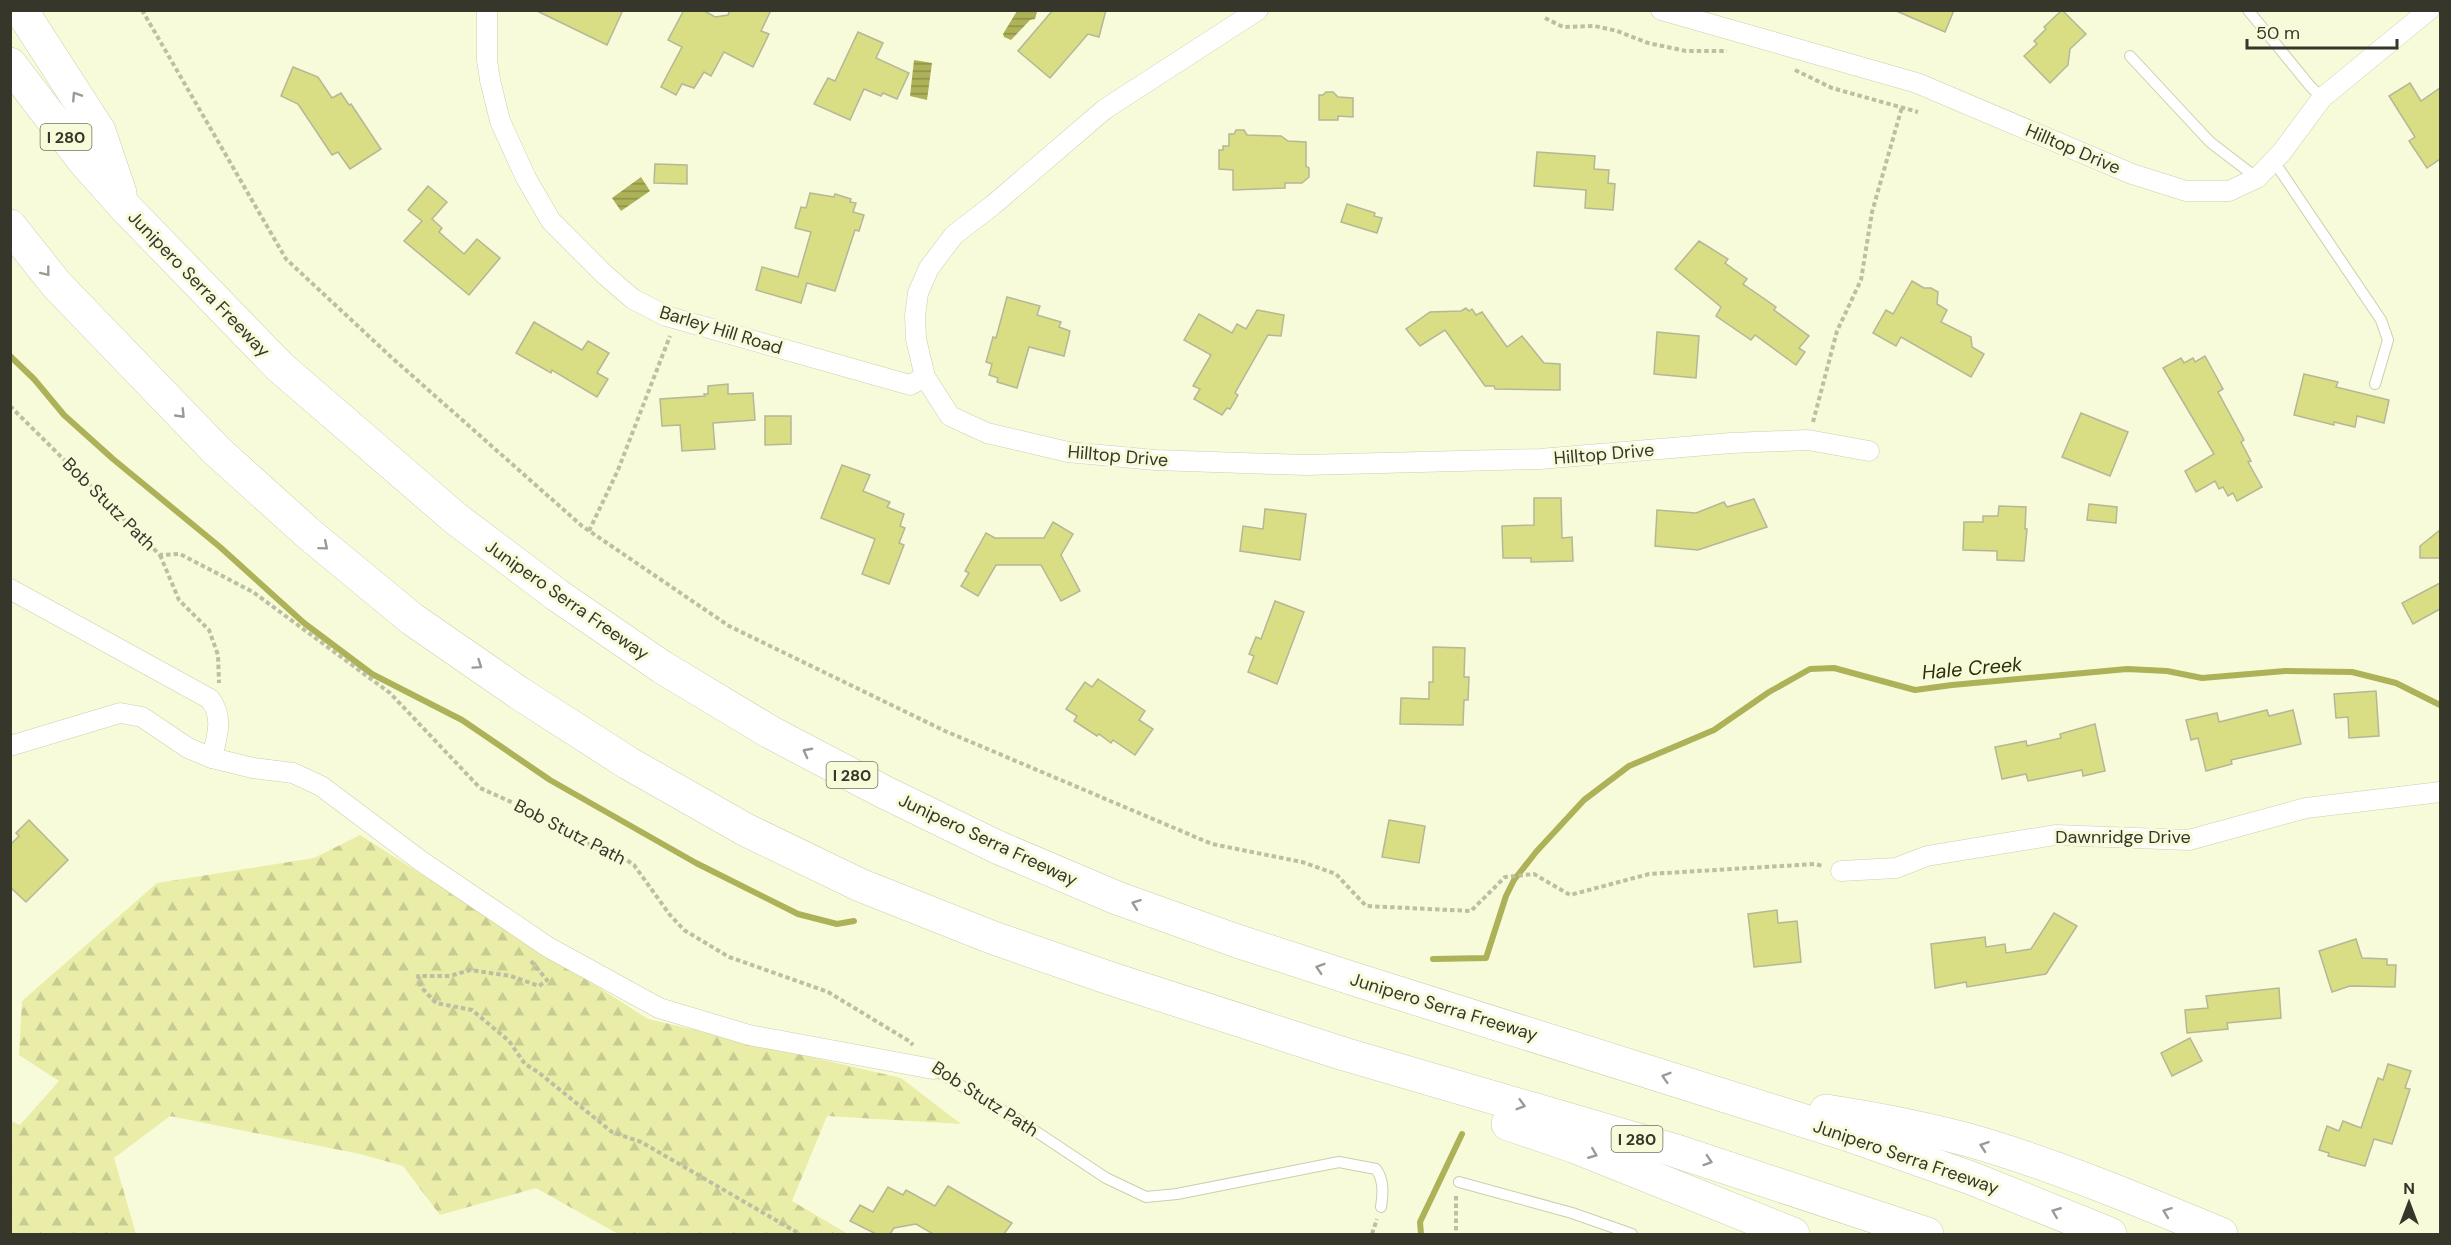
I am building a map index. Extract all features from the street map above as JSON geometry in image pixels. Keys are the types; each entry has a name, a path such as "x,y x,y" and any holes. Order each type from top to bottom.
{"highway":[{"path":"21,10 99,131 124,207"},
{"name":"Junipero Serra Freeway","path":"10,64 84,161 124,207 280,367 455,518 556,595 662,667 770,732 884,792 997,847 1117,898 1237,941 1354,979 1846,1134 1971,1178 2110,1234"},
{"name":"I 280","path":"10,226 56,284 217,451 309,534 412,619 519,693 628,763 746,830 860,885 991,937 1101,975 1344,1054 1673,1150 1927,1234"},
{"path":"1344,1054 1472,1112 1573,1146 1793,1234"},
{"path":"1722,1095 1862,1117 1966,1140 2108,1189 2221,1234"}],"street":[{"name":"Barley Hill Road","path":"487,10 487,60 500,121 536,197 551,220 605,275 633,298 676,319 910,385 925,377"},
{"name":"Hilltop Drive","path":"1258,10 1105,109 993,205 954,235 929,268 918,293 915,316 916,339 925,377 950,416 987,433 1068,452 1155,460 1305,465 1540,459 1731,443 1808,440 1869,451"},
{"name":"Hilltop Drive","path":"1661,10 1917,83 2132,174 2186,191 2229,191 2257,178 2322,98 2429,10"},
{"path":"10,589 210,699 217,709 220,723 212,758"},
{"path":"10,746 120,713 142,717 188,748 212,758 253,768 293,773 321,786 421,861 548,947 659,1008 748,1035 933,1069"},
{"name":"Dawnridge Drive","path":"1841,871 1896,868 1927,856 2055,835 2189,840 2306,808 2440,792"}],"lane":[{"path":"2248,10 2322,98"},
{"path":"2130,56 2210,142 2257,178"},
{"path":"2273,160 2382,320 2388,340 2374,384"},
{"name":"Bob Stutz Path","path":"933,1069 1017,1119 1106,1178 1146,1197 1177,1194 1339,1162 1376,1168 1383,1190 1381,1207"},
{"path":"1459,1182 1572,1213 1632,1234"}],"path":[{"path":"142,10 286,259 390,356 589,531 729,626 945,731 1212,844 1302,862 1336,874 1366,906 1471,911 1505,877 1534,874 1570,895 1649,874 1815,864 1841,871"},
{"path":"1545,18 1563,27 1595,26 1617,31 1648,43 1686,51 1729,51"},
{"path":"1788,67 1832,88 1918,112"},
{"path":"1808,440 1837,331 1861,280 1868,250 1872,212 1902,107"},
{"path":"589,531 618,470 676,319"},
{"name":"Bob Stutz Path","path":"10,406 160,555 180,554 253,592 390,693 480,788 527,809 599,850 616,853 634,865 670,915 684,930 729,957 828,992 909,1041 933,1069"},
{"path":"160,555 179,600 209,630 218,655 217,709"},
{"path":"525,954 548,980 539,986 511,976 470,970 450,976 418,976 421,987 436,1003 472,1010 509,1041 525,1064 612,1132 641,1142 800,1234"},
{"path":"1456,1234 1456,1191 1459,1182"}],"green space":[{"path":"360,835 648,1019 901,1078 961,1124 827,1116 792,1201 848,1234 618,1234 536,1188 440,1215 403,1166 360,1154 170,1116 114,1158 136,1234 11,1234 11,1121 20,1125 59,1081 19,1055 22,1001 157,883 314,858"}],"shaded area":[{"path":"1017,11 1037,12 1035,19 1030,20 1011,40 1003,34"},
{"path":"914,60 932,63 927,100 910,96"},
{"path":"641,177 650,191 621,211 612,198"}],"building":[{"path":"535,10 623,10 607,45"},
{"path":"684,10 703,10 715,17 728,15 730,10 771,10 761,31 769,34 753,67 724,52 711,76 704,72 694,88 682,84 676,95 661,87 682,47 668,40"},
{"path":"1053,10 1106,10 1099,37 1088,34 1050,78 1018,51"},
{"path":"1894,10 1954,10 1945,32"},
{"path":"2062,10 2086,34 2070,49 2068,65 2050,83 2024,56 2037,44 2034,41 2046,29 2044,27"},
{"path":"858,32 883,43 876,58 909,73 897,99 864,89 850,120 814,104 828,78 835,81"},
{"path":"293,67 318,77 332,98 341,93 381,149 350,169 338,152 332,155 298,104 281,96"},
{"path":"2410,83 2421,101 2440,88 2440,159 2427,168 2409,141 2415,137 2389,96"},
{"path":"1333,92 1338,97 1353,98 1353,117 1338,116 1338,120 1319,120 1319,95"},
{"path":"1236,130 1244,130 1247,135 1281,136 1288,141 1306,142 1306,166 1309,168 1309,177 1302,183 1285,183 1285,188 1233,190 1233,170 1219,169 1219,150 1223,150 1223,146 1229,146 1229,134 1234,134"},
{"path":"1537,152 1595,156 1594,169 1609,170 1608,183 1615,184 1613,210 1585,208 1586,190 1534,186"},
{"path":"655,164 687,165 687,184 654,183"},
{"path":"428,186 447,202 432,219 442,228 439,232 464,254 477,239 500,258 469,295 404,241 422,221 408,210"},
{"path":"810,193 834,197 835,194 851,199 850,202 856,203 853,212 864,215 859,231 855,230 835,291 807,283 801,303 756,290 762,267 798,277 811,232 795,228 801,207 806,208"},
{"path":"1347,204 1375,213 1374,216 1382,218 1377,233 1341,222"},
{"path":"1699,241 1728,259 1725,263 1747,279 1743,284 1776,307 1774,310 1809,336 1799,348 1805,352 1796,365 1755,335 1751,340 1716,316 1721,307 1675,269"},
{"path":"1912,281 1938,292 1937,304 1947,310 1941,322 1971,337 1972,347 1984,354 1971,377 1901,337 1896,346 1873,333 1886,310 1893,314"},
{"path":"1007,297 1040,306 1037,315 1061,322 1059,327 1070,331 1064,356 1029,347 1017,388 997,382 998,378 989,375 992,364 986,362 993,337 996,338"},
{"path":"1466,308 1469,311 1472,309 1476,315 1482,312 1507,347 1522,336 1544,363 1560,364 1560,390 1495,389 1494,386 1485,386 1445,330 1420,346 1406,329 1430,312 1461,311"},
{"path":"1257,310 1284,315 1281,336 1268,335 1235,393 1238,395 1230,409 1227,408 1222,415 1194,399 1200,389 1193,386 1211,355 1184,340 1199,314 1232,333 1237,324 1246,329"},
{"path":"534,322 582,350 588,341 609,353 597,373 608,379 597,397 552,370 551,373 516,353"},
{"path":"1657,332 1699,336 1696,378 1654,374"},
{"path":"2205,356 2223,389 2218,392 2244,440 2241,442 2251,461 2248,462 2262,487 2237,501 2233,493 2228,496 2223,487 2219,489 2215,481 2196,492 2185,471 2214,454 2163,368 2181,358 2184,363 2193,358 2195,362"},
{"path":"2304,374 2338,382 2336,387 2389,400 2384,423 2357,416 2355,427 2334,422 2334,425 2294,415"},
{"path":"728,384 728,394 753,393 755,420 713,423 715,449 682,451 680,425 662,426 660,399 705,396 704,394 708,394 708,386"},
{"path":"2081,413 2128,432 2110,476 2062,457"},
{"path":"765,416 791,416 791,444 765,445"},
{"path":"842,465 870,475 863,491 890,502 887,507 904,514 900,526 905,528 899,543 904,545 889,584 862,574 875,539 821,518"},
{"path":"1534,498 1561,498 1562,538 1572,537 1573,561 1531,562 1531,558 1503,558 1502,526 1534,525"},
{"path":"1754,499 1767,527 1698,550 1655,546 1657,510 1696,513 1724,502 1727,507"},
{"path":"2089,504 2117,507 2116,523 2087,520"},
{"path":"1999,506 2026,507 2025,529 2027,529 2024,561 1997,560 1997,551 1963,550 1964,522 1983,522 1983,516 1998,516"},
{"path":"1265,509 1306,514 1300,560 1240,551 1243,526 1263,529"},
{"path":"1053,522 1073,534 1061,555 1080,591 1061,601 1041,565 996,565 978,596 961,586 969,573 965,571 986,533 995,538 1044,538"},
{"path":"2440,530 2440,558 2420,558 2420,546"},
{"path":"2440,583 2440,609 2413,624 2402,603"},
{"path":"1275,601 1304,612 1277,684 1248,672 1254,656 1249,654 1256,637 1261,639"},
{"path":"1433,647 1465,648 1464,677 1469,677 1468,700 1464,700 1463,725 1400,724 1401,698 1429,699 1429,682 1433,682"},
{"path":"1098,679 1145,711 1139,720 1153,729 1135,755 1113,740 1111,743 1074,721 1077,716 1066,709 1085,682 1092,687"},
{"path":"2376,691 2379,736 2349,738 2348,717 2336,718 2334,694"},
{"path":"2267,710 2269,716 2293,710 2301,744 2231,760 2232,764 2206,771 2198,738 2191,740 2186,720 2217,713 2219,722"},
{"path":"2095,724 2105,771 2083,776 2082,770 2028,781 2026,774 2002,779 1995,747 2026,741 2027,746 2061,738 2060,734"},
{"path":"29,820 68,860 26,902 10,887 10,845 19,836 16,833"},
{"path":"1389,820 1425,826 1419,863 1382,857"},
{"path":"1777,910 1778,923 1797,921 1801,962 1754,967 1748,914"},
{"path":"2054,913 2077,926 2046,974 1967,987 1966,982 1935,988 1931,944 1985,937 1986,947 2005,944 2006,953 2031,949"},
{"path":"2356,939 2362,958 2387,959 2387,965 2396,965 2395,987 2350,986 2332,992 2319,951"},
{"path":"2279,988 2281,1018 2227,1023 2228,1029 2187,1033 2185,1010 2208,1008 2206,996"},
{"path":"2190,1038 2202,1061 2172,1076 2161,1053"},
{"path":"2388,1064 2411,1071 2405,1088 2410,1089 2392,1144 2374,1139 2365,1166 2328,1156 2329,1153 2319,1150 2327,1126 2339,1131 2343,1121 2361,1128 2378,1078 2383,1080"},
{"path":"948,1186 1012,1223 1004,1234 933,1234 916,1224 894,1228 890,1234 876,1234 850,1221 860,1205 873,1212 888,1187 903,1195 906,1190 935,1206"}],"waterway":[{"path":"10,356 34,379 64,415 113,459 220,547 304,623 372,674 462,720 550,780 696,863 798,914 837,924 854,921"},
{"name":"Hale Creek","path":"1433,959 1486,958 1506,896 1514,880 1536,852 1584,800 1629,766 1714,730 1769,692 1810,669 1834,668 1915,690 2127,669 2167,671 2202,678 2285,671 2352,672 2396,683 2440,705"},
{"name":"Hale Creek","path":"1421,1234 1420,1222 1462,1134"}]}
